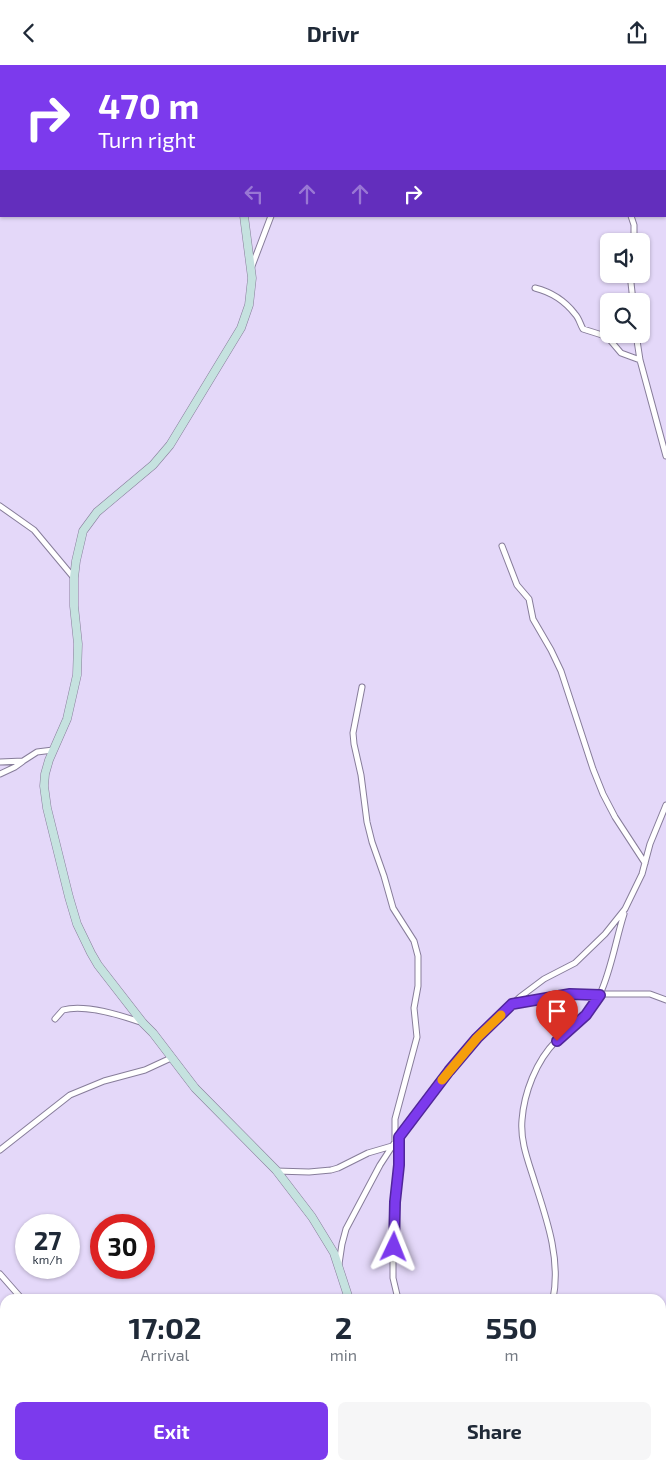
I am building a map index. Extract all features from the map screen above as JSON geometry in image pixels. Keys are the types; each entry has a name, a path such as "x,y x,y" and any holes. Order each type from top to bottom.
{"street":[{"path":"244,217 252,266 252,278 243,323 179,431 161,456 90,519 83,531 74,578 74,607 78,644 77,675 67,719 45,774 45,796 69,897 77,924 88,949 98,965 171,1058 202,1095 276,1171 312,1217 328,1242 339,1265 348,1294"},
{"path":"252,266 271,217"},
{"path":"631,217 634,233"},
{"path":"535,288 557,297 576,314 583,329 602,335 610,340 621,353 640,360"},
{"path":"637,343 640,360 666,457"},
{"path":"0,506 34,530 74,578"},
{"path":"502,546 517,585 529,599 533,619 561,671 601,788 612,811 645,863"},
{"path":"362,687 353,733 366,817 393,908 414,941 418,956 418,986 414,1008 417,1037 395,1119 393,1144"},
{"path":"0,774 37,753 53,750"},
{"path":"0,762 23,761"},
{"path":"554,1294 556,1277 555,1261 547,1225 524,1147 522,1119 533,1077 547,1051 586,1015 600,995 625,909 642,874 652,837 666,805"},
{"path":"339,1265 343,1238 349,1222 393,1144 461,1056 512,1004 544,979 575,963 605,934 625,909"},
{"path":"512,1004 570,994 650,994 666,1000"},
{"path":"55,1019 63,1010 74,1009 113,1013 143,1023"},
{"path":"0,1150 70,1095 171,1058"},
{"path":"397,1294 393,1278 393,1263 399,1137"},
{"path":"276,1171 331,1170 393,1144"},
{"path":"0,1274 18,1294"}],"slow traffic":[{"path":"442,1080 477,1038 501,1015"}],"route":[{"path":"394,1247 399,1137 449,1071 477,1038 512,1004 570,994 600,995 586,1015 557,1041"}]}
